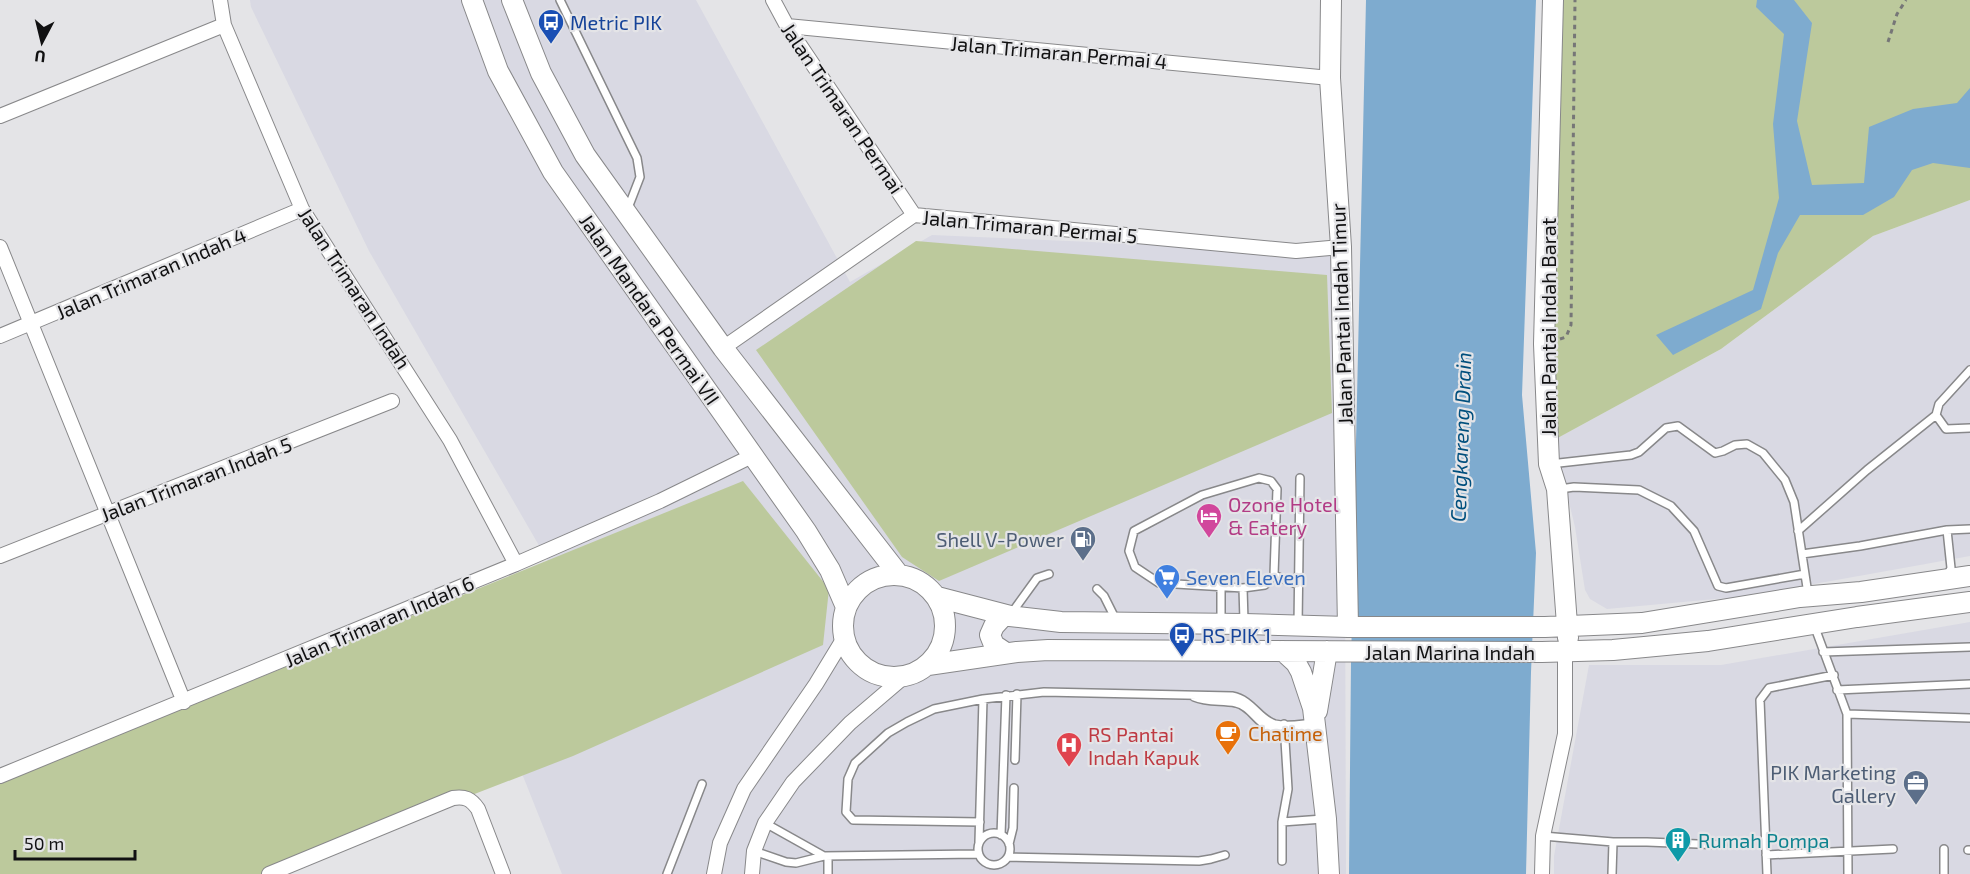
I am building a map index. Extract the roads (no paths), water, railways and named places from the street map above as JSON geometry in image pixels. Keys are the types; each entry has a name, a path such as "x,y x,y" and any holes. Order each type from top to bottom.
{"main road":[{"name":"Jalan Mandara Permai VII","path":"472,0 498,71 553,172 807,531 830,570 846,607"},
{"name":"Jalan Mandara Permai VII","path":"512,0 541,73 579,144 723,348 899,575"},
{"name":"Jalan Pantai Indah Timur","path":"1331,0 1330,78 1341,247 1349,627"},
{"name":"Jalan Pantai Indah Barat","path":"1553,0 1544,344 1549,464 1557,489 1568,634 1565,652"},
{"path":"899,575 914,578 927,586 937,597 945,614 946,633 940,651 928,665 905,676 885,676 867,669 852,656 844,638 843,622 846,607 855,593 867,582 882,576 899,575"},
{"name":"Jalan Marina Indah","path":"937,597 1007,615 1060,622 1349,627 1566,627 1642,623 1809,596 1861,592 1946,578 1969,582"},
{"name":"Jalan Marina Indah","path":"928,665 1006,653 1047,650 1542,652 1613,650 1708,641 1970,602"},
{"path":"1006,653 994,645 990,634 994,626 1007,615"},
{"path":"1611,625 1606,630 1604,640 1608,648 1613,650"},
{"path":"1283,651 1296,663 1310,696 1316,728 1326,819 1329,874"},
{"path":"1316,728 1323,666 1327,651"}],"street":[{"name":"Jalan Trimaran Indah","path":"220,0 224,25 302,209 450,440 516,564"},
{"name":"Jalan Trimaran Permai","path":"773,0 787,26 914,215"},
{"path":"0,116 224,25"},
{"name":"Jalan Trimaran Permai 4","path":"787,26 1330,78"},
{"name":"Jalan Trimaran Indah 4","path":"0,336 302,209"},
{"name":"Jalan Trimaran Permai 5","path":"723,348 914,215 1296,251 1341,247"},
{"path":"0,247 184,702"},
{"name":"Jalan Trimaran Indah 5","path":"0,556 392,401"},
{"name":"Jalan Trimaran Indah 6","path":"0,776 516,564 660,501 754,454"},
{"path":"714,874 720,843 744,789 816,684 844,638"},
{"path":"1542,874 1542,836 1565,734 1565,652"},
{"path":"752,874 753,851 765,824 793,782 850,723 905,676"},
{"path":"269,874 453,798 466,798 478,809 503,874"}],"lane":[{"path":"560,0 637,158 639,177 626,212"},
{"path":"1798,531 1867,470 1936,415 1939,404 1970,370"},
{"path":"1936,415 1946,429 1970,428"},
{"path":"1549,464 1631,455 1639,452 1671,426 1678,426 1715,453 1735,445 1747,444 1763,453 1785,480 1794,502 1809,596"},
{"path":"1258,478 1271,481 1277,489 1274,575 1265,585 1244,588 1221,587 1159,584 1135,567 1129,551 1134,531 1202,495 1258,478"},
{"path":"1298,626 1300,478"},
{"path":"1557,489 1574,487 1639,490 1671,506 1694,531 1718,586 1726,588 1805,574"},
{"path":"1802,554 1947,530 1970,529"},
{"path":"1946,578 1951,568 1947,530"},
{"path":"1007,615 1037,578 1049,574"},
{"path":"1274,575 1298,585"},
{"path":"1221,587 1221,624"},
{"path":"1244,588 1244,624"},
{"path":"1097,589 1104,596 1118,624"},
{"path":"1814,624 1847,714 1848,874"},
{"path":"1823,652 1970,647"},
{"path":"1767,874 1760,700 1769,688 1834,675"},
{"path":"1837,690 1970,684"},
{"path":"980,822 854,820 846,812 848,779 855,763 888,733 934,709 1006,695 1044,692 1191,696 1207,694 1240,697 1248,701 1268,721 1284,727 1316,728"},
{"path":"1015,760 1017,694"},
{"path":"1001,835 1006,695"},
{"path":"983,699 978,854 981,860 993,866 1005,862 1008,857 1013,828 1014,788"},
{"path":"1847,714 1970,718"},
{"path":"1282,861 1282,822 1288,789 1284,727"},
{"path":"1285,738 1290,734 1316,728"},
{"path":"668,874 702,784"},
{"path":"1282,822 1326,819"},
{"path":"765,824 826,856"},
{"path":"979,842 989,834 1001,835 1009,844"},
{"path":"1542,836 1612,842 1723,845"},
{"path":"1612,842 1612,874"},
{"path":"1766,855 1893,849"},
{"path":"1944,849 1944,874"},
{"path":"753,851 796,863 826,856 978,854"},
{"path":"1008,857 1199,861 1226,855"},
{"path":"826,856 828,874"}],"water":[{"name":"Cengkareng Drain","path":"1366,0 1536,0 1522,395 1536,553 1526,874 1349,874 1351,663"},
{"path":"1757,0 1794,0 1812,23 1797,121 1812,185 1864,183 1869,127 1913,109 1957,103 1970,88 1970,168 1933,163 1912,170 1894,197 1863,215 1800,215 1778,253 1761,309 1673,355 1656,335 1753,290 1779,198 1773,124 1784,34 1756,7"}],"place":[{"name":"Metric PIK","path":"551,45"},
{"name":"Ozone Hotel & Eatery","path":"1209,539"},
{"name":"Shell V-Power","path":"1083,562"},
{"name":"Seven Eleven","path":"1167,600"},
{"name":"RS PIK 1","path":"1182,658"},
{"name":"Chatime","path":"1228,756"},
{"name":"RS Pantai Indah Kapuk","path":"1069,768"},
{"name":"PIK Marketing Gallery","path":"1916,806"},
{"name":"Rumah Pompa","path":"1678,863"}]}
